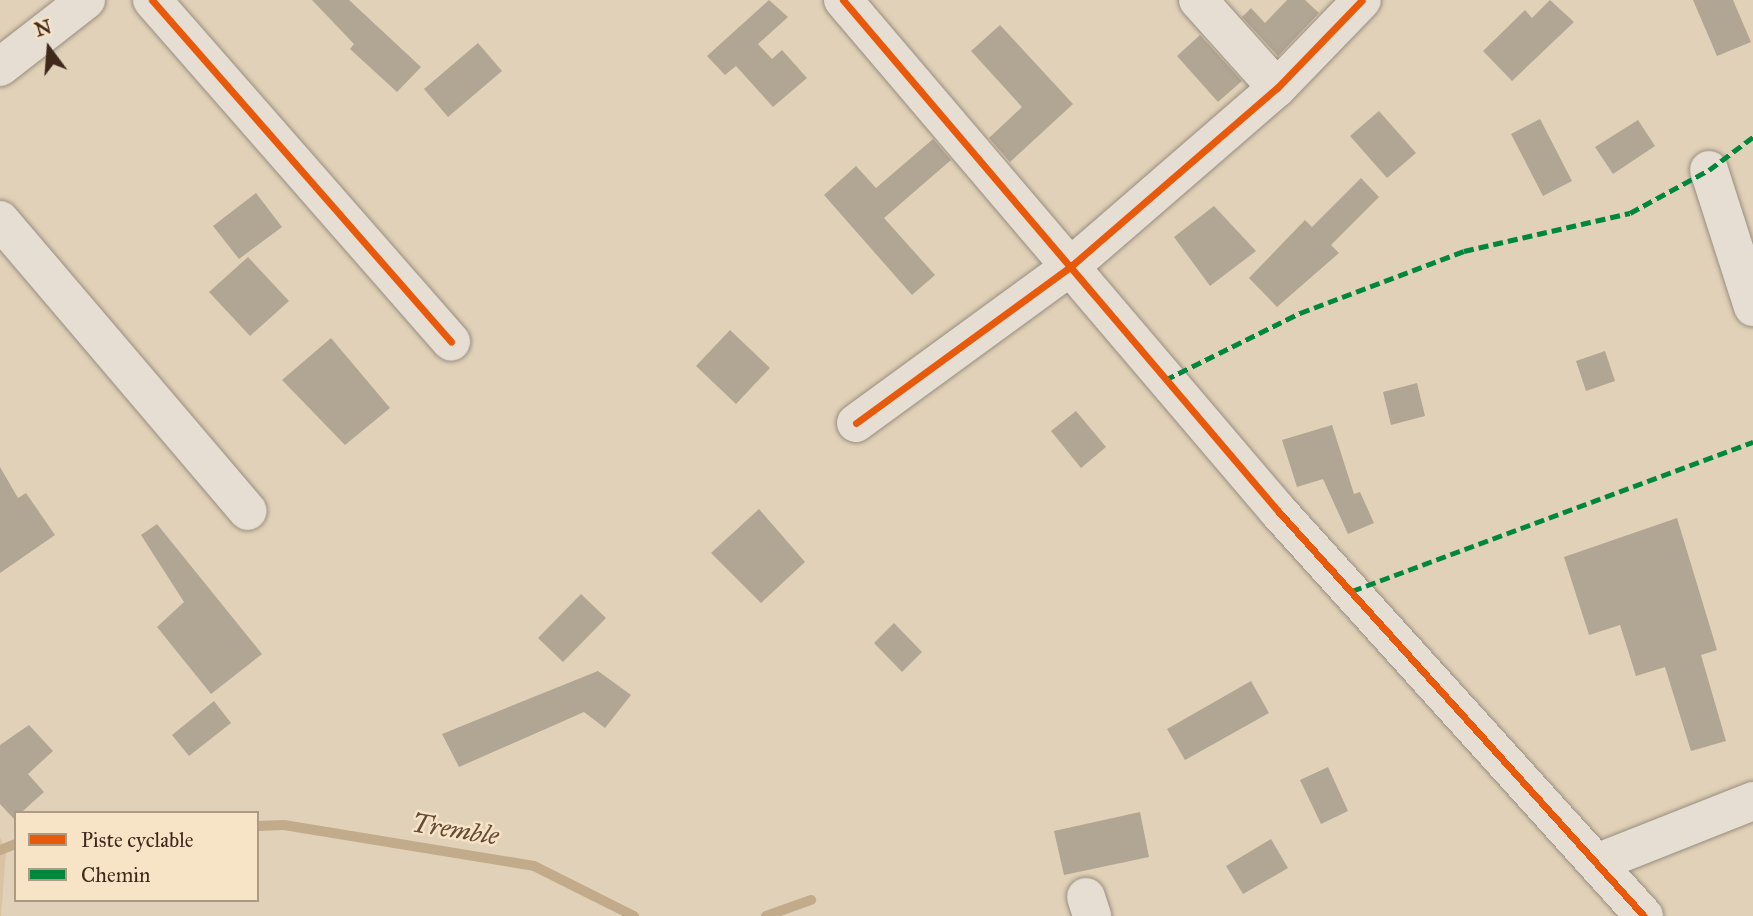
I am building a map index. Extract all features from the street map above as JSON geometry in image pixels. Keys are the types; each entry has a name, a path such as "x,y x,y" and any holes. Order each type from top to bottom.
{"street":[{"path":"0,67 86,0"},
{"path":"152,0 451,341"},
{"path":"844,0 1278,511 1599,862 1644,916"},
{"path":"1198,0 1277,88"},
{"path":"856,423 1070,267 1277,88 1362,0"},
{"path":"1709,170 1753,307"},
{"path":"0,220 248,511"},
{"path":"1599,862 1753,801"}],"shaded area":[{"path":"0,837 6,852 1,916 0,916"}],"building":[{"path":"312,0 349,0 421,67 397,92 350,49 354,44"},
{"path":"769,0 788,17 758,44 772,59 782,50 807,78 773,107 736,66 725,75 707,56"},
{"path":"1287,0 1305,0 1319,13 1278,56 1242,17 1251,8 1265,23"},
{"path":"1550,0 1574,22 1512,81 1483,51 1525,10 1532,18"},
{"path":"1693,0 1733,0 1751,42 1717,56"},
{"path":"1000,25 1073,104 1010,162 989,138 1022,107 971,51"},
{"path":"1200,35 1242,81 1218,102 1177,56"},
{"path":"478,43 502,71 448,117 424,89"},
{"path":"1379,111 1416,153 1387,178 1350,136"},
{"path":"1540,119 1572,181 1543,196 1511,134"},
{"path":"1638,120 1655,146 1613,174 1595,147"},
{"path":"933,139 951,160 884,218 935,275 912,295 824,195 856,166 876,188"},
{"path":"1361,178 1379,197 1331,245 1339,253 1277,307 1249,278 1305,220 1312,227"},
{"path":"256,193 282,227 239,259 213,226"},
{"path":"1214,206 1256,251 1210,286 1174,237"},
{"path":"248,257 289,301 250,336 209,292"},
{"path":"730,330 770,368 736,404 696,366"},
{"path":"331,338 390,408 345,445 282,380"},
{"path":"1605,351 1615,381 1586,391 1576,361"},
{"path":"1417,383 1425,416 1391,425 1383,392"},
{"path":"1076,411 1106,447 1081,468 1051,431"},
{"path":"1332,425 1354,494 1360,492 1374,523 1348,534 1323,479 1297,487 1282,440"},
{"path":"0,467 18,498 26,493 55,535 0,573"},
{"path":"759,509 805,562 761,603 711,553"},
{"path":"1677,518 1717,650 1701,655 1726,741 1691,751 1665,667 1636,676 1620,625 1589,635 1564,557"},
{"path":"157,524 262,654 211,694 157,627 184,602 141,535"},
{"path":"581,594 606,618 563,662 538,638"},
{"path":"894,623 922,652 902,672 874,643"},
{"path":"598,671 631,695 605,728 584,712 459,767 442,734"},
{"path":"1251,681 1269,713 1185,760 1167,729"},
{"path":"214,701 231,723 189,756 172,735"},
{"path":"29,725 53,751 28,774 44,792 23,811 14,811 14,819 0,804 0,745"},
{"path":"1328,767 1348,811 1321,824 1300,780"},
{"path":"1140,812 1149,857 1064,875 1054,831"},
{"path":"1271,839 1288,868 1243,894 1226,866"}],"waterway":[{"name":"Tremble","path":"259,826 284,825 534,866 634,916"},
{"name":"Tremble","path":"0,850 14,845"},
{"name":"Tremble","path":"766,916 811,900"}],"marked path":[{"path":"1165,380 1300,313 1464,251 1630,213 1709,170 1753,137"},
{"path":"1352,591 1753,442"}],"cycle path":[{"path":"152,0 451,341"},
{"path":"843,0 1278,511 1644,916"},
{"path":"856,423 1070,267 1277,88 1362,0"}]}
